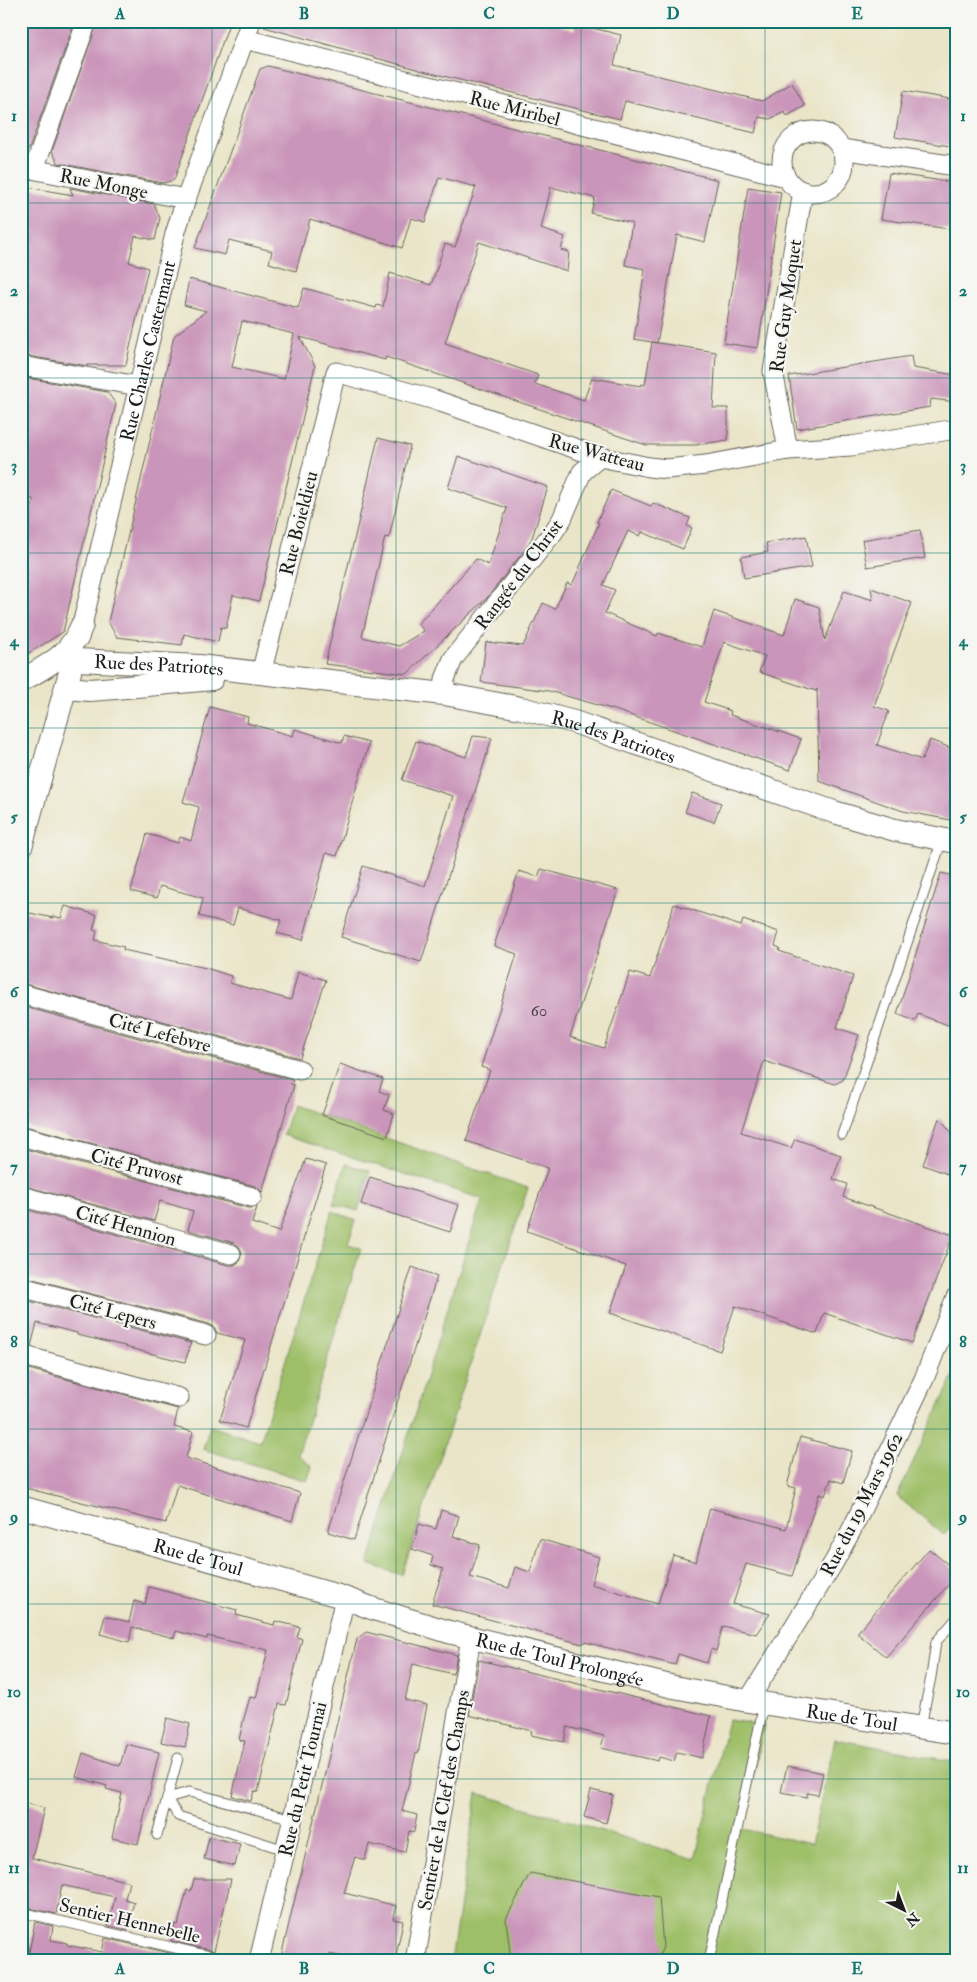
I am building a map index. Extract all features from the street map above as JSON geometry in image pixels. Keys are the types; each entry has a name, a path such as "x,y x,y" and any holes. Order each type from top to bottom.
{"street":[{"path":"28,168 87,21"},
{"name":"Rue Miribel","path":"248,30 786,177 803,191"},
{"name":"Rue Charles Castermant","path":"82,625 173,243 186,199 248,30"},
{"path":"786,177 783,163 785,149 789,143 800,134 813,131 827,134 833,138 841,149 843,156 842,172 834,184 820,192 803,191"},
{"path":"841,149 956,166"},
{"name":"Rue Monge","path":"28,168 186,199"},
{"name":"Rue Guy Moquet","path":"788,450 773,371 803,191"},
{"path":"21,366 139,386"},
{"name":"Rue Watteau","path":"336,372 435,400 600,457 649,467 667,468 706,465 788,450 851,446 956,430"},
{"name":"Rue Boieldieu","path":"261,674 336,372"},
{"name":"Rangée du Christ","path":"444,694 445,679 453,659 554,531 562,519 582,472 600,457"},
{"path":"21,847 66,688 65,659 78,638 82,625"},
{"path":"21,681 65,659"},
{"name":"Rue des Patriotes","path":"65,659 199,666 444,694 511,706 552,715 834,812 895,830 949,841"},
{"name":"Rue des Patriotes","path":"66,688 90,690 261,674"},
{"path":"21,681 38,681 50,688 56,701 53,734"},
{"name":"Cité Lefebvre","path":"21,994 300,1070"},
{"name":"Cité Pruvost","path":"21,1136 252,1196"},
{"name":"Cité Hennion","path":"21,1196 231,1254"},
{"name":"Cité Lepers","path":"21,1287 206,1335"},
{"name":"Rue du 19 Mars 1962","path":"756,1702 852,1529 920,1387 949,1335 956,1297"},
{"path":"21,1356 178,1398"},
{"name":"Rue de Toul","path":"21,1507 345,1598 374,1609"},
{"name":"Rue du Petit Tournai","path":"259,1961 345,1598"},
{"name":"Rue de Toul Prolongée","path":"374,1609 471,1638 674,1687 756,1702"},
{"name":"Sentier de la Clef des Champs","path":"415,1961 471,1638"},
{"name":"Rue de Toul","path":"756,1702 956,1732"}],"lane":[{"path":"842,1135 949,841"},
{"path":"921,1726 936,1642 956,1619"},
{"path":"709,1961 756,1702"},
{"path":"157,1835 178,1758"},
{"path":"167,1798 189,1792 293,1819"},
{"path":"167,1798 178,1816 285,1850"},
{"name":"Sentier Hennebelle","path":"21,1912 231,1961"}],"green space":[{"path":"292,1105 528,1188 402,1575 368,1564 482,1199 283,1135"},
{"path":"346,1164 370,1171 358,1211 333,1204"},
{"path":"332,1211 356,1220 348,1244 361,1248 298,1455 312,1467 307,1481 203,1449 210,1426 260,1442"},
{"path":"956,1371 956,1523 944,1535 897,1496"},
{"path":"728,1720 764,1725 742,1829 811,1844 835,1739 956,1762 956,1961 451,1961 477,1793 695,1859"}],"building":[{"path":"21,21 75,21 29,149 21,154"},
{"path":"98,21 230,21 174,180 163,183 58,163 52,151"},
{"path":"265,21 545,21 575,30 576,24 621,35 614,65 762,101 792,83 805,106 787,116 785,112 770,119 759,117 755,133 625,101 620,119 427,72 264,27"},
{"path":"268,66 718,180 705,242 677,235 657,343 716,352 713,408 728,408 728,440 696,445 646,445 386,357 385,360 300,337 315,366 259,601 233,595 226,628 221,627 218,642 184,634 182,645 117,637 108,622 174,336 206,311 184,305 189,279 298,308 304,288 376,308 377,305 383,307 390,273 431,285 445,244 455,247 476,187 439,177 425,222 411,218 402,248 310,219 296,271 269,263 272,251 229,240 225,255 195,248 260,69","holes":["551,187 595,198 591,213 632,223 625,265 645,269 634,339 652,342 645,385 641,384 641,386 592,378 584,400 535,384 538,375 445,343 479,242 567,271 569,252 561,250 565,237 541,229","242,321 294,334 284,379 232,367"]},
{"path":"903,91 956,100 956,147 895,137"},
{"path":"889,173 956,183 956,230 881,219"},
{"path":"21,186 73,195 70,188 154,204 160,218 155,240 135,236 129,262 148,268 126,365 88,366 21,355"},
{"path":"748,187 781,192 758,348 724,343"},
{"path":"911,356 913,368 956,375 956,402 931,399 930,407 797,429 789,376"},
{"path":"21,377 107,392 116,404 63,632 21,658 21,540 27,541 33,499 21,496"},
{"path":"378,438 410,446 389,538 385,537 362,637 399,646 424,631 418,624 476,559 488,565 507,508 448,488 458,456 548,487 532,538 523,552 487,598 407,674 325,664"},
{"path":"611,490 651,506 653,503 690,518 687,526 692,528 683,549 642,532 640,536 628,531 603,585 615,590 605,613 657,636 658,633 702,647 714,611 784,635 795,599 819,607 825,640 844,591 873,600 871,588 912,603 874,706 889,711 877,745 922,760 930,740 956,750 956,821 903,811 819,781 817,689 816,691 759,672 765,656 724,642 704,702 731,711 730,715 801,739 790,770 615,710 549,691 481,682 486,642 523,646 543,603 555,609 567,583 572,585"},
{"path":"920,530 925,558 867,567 862,540"},
{"path":"806,536 812,567 744,578 741,557 768,552 766,543"},
{"path":"210,707 248,717 247,723 293,736 295,729 342,743 344,736 369,743 337,856 326,853 303,940 277,933 281,920 238,908 233,925 199,916 203,898 160,886 157,898 131,891 147,834 178,843 180,837 191,841 199,807 183,802"},
{"path":"473,736 492,738 421,962 341,937 363,866 425,886 453,796 402,780 416,741 466,757"},
{"path":"692,793 721,803 714,822 685,812"},
{"path":"541,869 618,890 570,1037 604,1048 630,972 650,978 674,904 741,926 743,920 779,932 775,946 780,948 779,951 853,976 837,1028 859,1035 843,1080 835,1084 764,1061 741,1132 791,1148 795,1139 841,1155 833,1179 847,1184 843,1197 953,1235 912,1343 824,1313 817,1334 735,1306 720,1351 610,1313 626,1266 527,1231 548,1168 466,1141 490,1070 481,1067 517,954 494,946 519,871 538,877"},
{"path":"941,873 956,876 956,1028 918,1014 915,1021 897,1014"},
{"path":"65,906 97,915 93,930 97,931 95,940 124,947 123,950 206,968 231,976 230,983 251,989 291,1000 298,972 326,980 300,1058 21,983 21,911 61,918"},
{"path":"21,1006 293,1080 291,1084 294,1085 262,1192 255,1186 21,1125"},
{"path":"340,1064 383,1079 379,1091 389,1095 384,1110 394,1114 387,1137 322,1115"},
{"path":"939,1118 956,1137 956,1177 923,1165"},
{"path":"21,1148 249,1208 257,1207 252,1223 279,1232 306,1159 326,1165 246,1428 220,1420 245,1340 217,1333 214,1327 209,1324 21,1276 21,1208 228,1265 234,1265 239,1262 242,1252 239,1246 188,1230 193,1211 160,1201 154,1221 21,1185"},
{"path":"370,1177 459,1205 450,1232 361,1204"},
{"path":"412,1267 437,1276 354,1540 328,1532"},
{"path":"21,1299 191,1343 185,1362 37,1323 31,1346 21,1344"},
{"path":"21,1367 178,1409 174,1427 193,1432 186,1458 300,1493 292,1521 177,1485 166,1523 21,1487"},
{"path":"800,1437 852,1451 843,1483 831,1479 825,1496 819,1494 792,1576 746,1564 733,1604 770,1614 756,1634 723,1626 716,1651 711,1649 707,1663 678,1654 675,1665 585,1642 582,1644 432,1604 443,1569 431,1565 433,1556 412,1549 419,1524 436,1529 441,1510 459,1516 453,1536 480,1545 470,1577 509,1588 515,1567 530,1572 540,1539 599,1557 591,1584 658,1604 673,1555 696,1562 710,1508 786,1529 796,1488 787,1486"},
{"path":"929,1549 956,1571 956,1576 886,1657 857,1633"},
{"path":"149,1587 237,1610 236,1615 274,1625 275,1621 300,1627 297,1637 302,1639 286,1705 279,1704 258,1792 254,1791 251,1801 232,1796 245,1741 239,1740 244,1718 250,1697 256,1698 268,1650 207,1636 207,1639 176,1631 174,1638 132,1627 129,1642 100,1634 105,1616 129,1622 134,1601 145,1604"},
{"path":"366,1632 457,1655 453,1674 413,1664 405,1700 427,1705 418,1754 416,1753 402,1811 417,1815 414,1832 409,1831 405,1852 369,1844 365,1860 355,1857 344,1893 397,1906 393,1919 403,1921 395,1961 363,1961 330,1954 329,1961 280,1961 357,1639"},
{"path":"479,1660 711,1716 702,1758 677,1752 674,1761 659,1757 658,1761 601,1748 604,1736 567,1727 564,1742 531,1735 532,1731 469,1715"},
{"path":"167,1718 190,1724 185,1747 161,1742"},
{"path":"126,1744 159,1752 138,1844 112,1838 122,1793 106,1789 107,1786 76,1777 83,1753 120,1766"},
{"path":"787,1766 823,1773 818,1795 807,1793 807,1797 781,1792"},
{"path":"591,1790 613,1795 606,1823 584,1817"},
{"path":"21,1802 44,1808 32,1858 129,1882 125,1899 134,1902 127,1930 108,1926 115,1897 62,1885 56,1914 21,1906"},
{"path":"209,1837 240,1844 235,1866 204,1859"},
{"path":"530,1873 659,1897 663,1947 657,1961 511,1961 506,1919"},
{"path":"194,1879 231,1879 214,1951 171,1941 175,1924 178,1925 187,1890 191,1891"},
{"path":"35,1922 53,1926 51,1940 67,1943 67,1945 102,1952 105,1938 178,1955 178,1961 47,1961 28,1957"}]}
